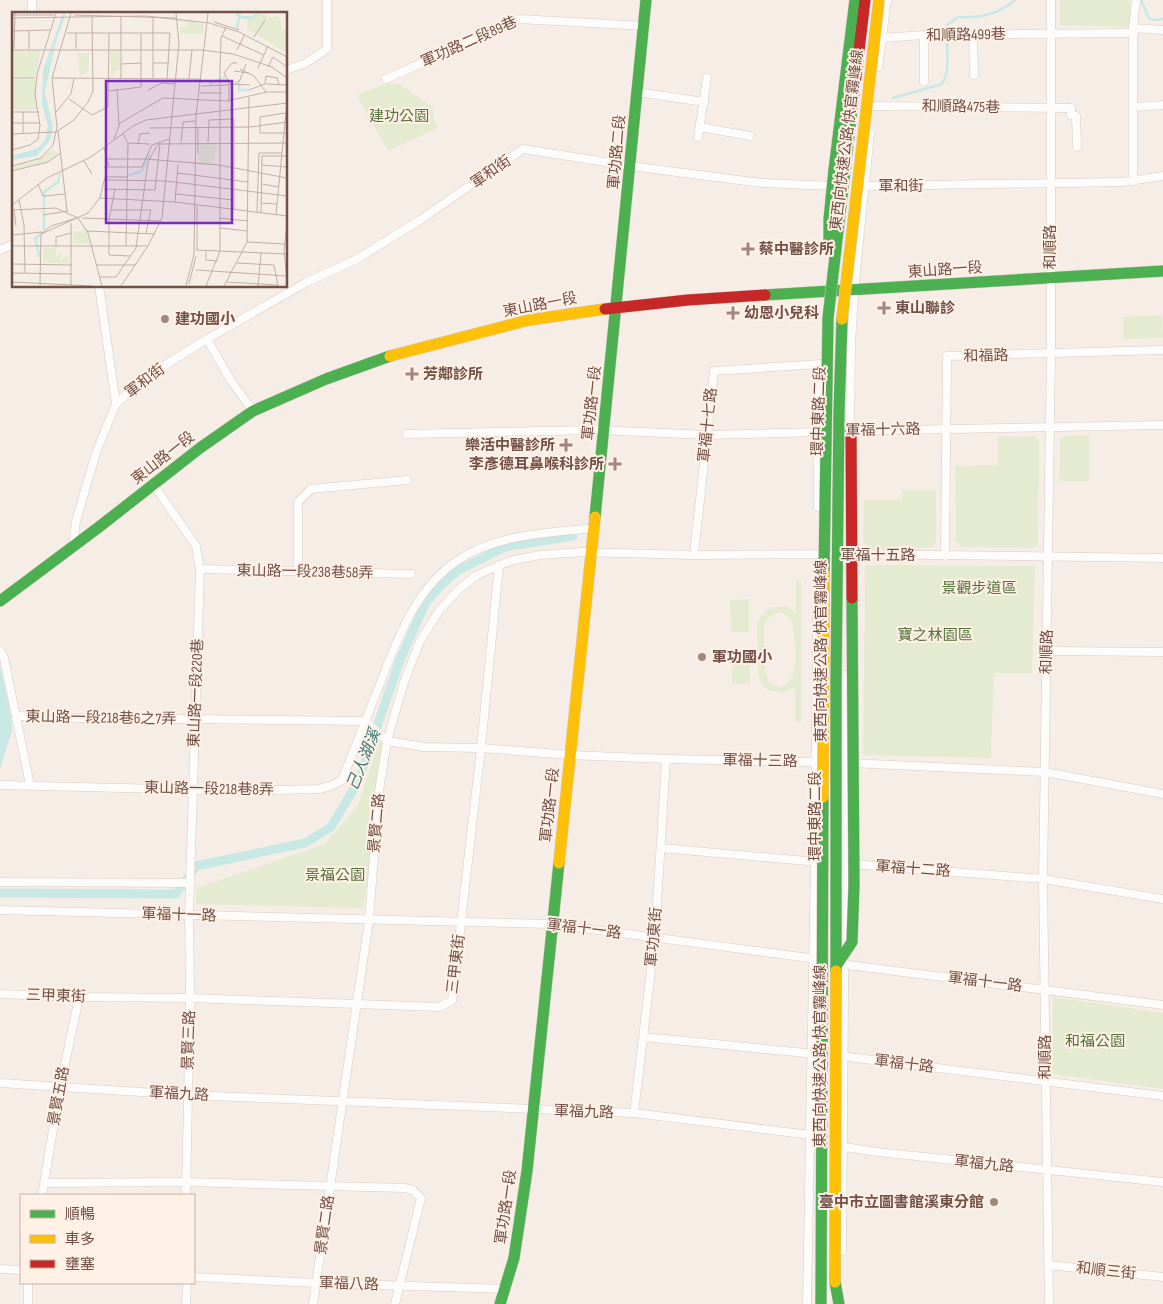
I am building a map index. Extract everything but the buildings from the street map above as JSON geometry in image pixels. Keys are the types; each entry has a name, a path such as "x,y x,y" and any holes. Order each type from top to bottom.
{"main road":[{"name":"軍功路二段","path":"617,308 646,0"},
{"path":"828,296 829,219 856,0"},
{"name":"東西向快速公路 快官霧峰線","path":"821,1304 824,519 828,296 865,0"},
{"name":"東西向快速公路 快官霧峰線","path":"835,1304 840,966 836,654 842,320 879,0"},
{"name":"東山路一段","path":"0,602 200,448 254,412 326,379 397,353 525,321 688,300 828,296 855,291 1163,271"},
{"name":"軍功路一段","path":"500,1304 514,1258 521,1216 617,308"},
{"path":"840,966 852,942 853,895 851,431"},
{"path":"835,1282 840,1304"}],"street":[{"path":"288,69 306,63 327,49 327,0"},
{"name":"環中東路二段","path":"807,1304 815,862 818,432 821,364 836,186 860,0"},
{"name":"環中東路二段","path":"840,1304 843,1056 840,966 845,863 846,467 851,431 851,343 855,291 873,106 887,0"},
{"name":"和順路","path":"1049,1304 1043,879 1051,354 1051,0"},
{"path":"1132,181 1136,0"},
{"name":"軍功路二段89巷","path":"386,79 519,19 644,26"},
{"name":"和順路499巷","path":"882,38 924,35 973,36 1163,30"},
{"path":"924,35 924,82"},
{"path":"973,36 974,75"},
{"path":"698,137 707,78"},
{"path":"637,92 704,102"},
{"path":"1134,108 1163,105"},
{"name":"和順路475巷","path":"873,106 1071,108 1071,115 1076,116 1077,147"},
{"path":"700,128 750,136"},
{"name":"軍和街","path":"73,547 76,521 97,450 116,404 132,389 151,374 207,339 307,282 357,259 420,220 523,149 631,166 761,183 836,186 1050,184 1132,181 1163,176"},
{"path":"0,250 12,245"},
{"path":"100,288 116,404"},
{"path":"207,339 231,382 254,412"},
{"name":"和福路","path":"945,556 947,356 1163,350"},
{"name":"軍福十七路","path":"694,555 714,371 821,364"},
{"name":"軍福十六路","path":"407,434 604,431 708,435 1163,425"},
{"name":"環中東路二段","path":"846,684 854,626 858,554 857,467 851,431"},
{"path":"298,572 298,502 311,489 407,480"},
{"name":"東山路一段220巷","path":"153,484 196,546 200,569 189,915"},
{"name":"東山路一段218巷8弄","path":"0,785 194,788 244,791 318,789 331,786 342,780 400,633 428,587 458,560 483,548 519,536 594,528"},
{"name":"軍福十五路","path":"592,552 694,555 858,554 1163,558"},
{"name":"景賢二路","path":"313,1304 370,920 379,791 386,741 404,682 420,641 430,624 458,590 478,575 510,561 540,555 592,552"},
{"name":"三甲東街","path":"0,994 79,998 190,998 439,1007 452,1001 481,748 499,566"},
{"name":"東山路一段238巷58弄","path":"200,569 410,574"},
{"path":"0,651 4,658 30,785"},
{"path":"1047,651 1163,652"},
{"name":"東山路一段218巷6之7弄","path":"16,716 365,721"},
{"path":"365,721 386,741"},
{"name":"軍福十三路","path":"386,741 424,747 481,748 570,755 846,763 1044,772 1163,794"},
{"name":"軍功東街","path":"634,1113 654,937 666,759"},
{"name":"軍福十二路","path":"661,848 1043,879 1163,899"},
{"path":"0,882 191,883"},
{"name":"軍福十一路","path":"0,910 552,924 812,958 840,966 1163,1004"},
{"name":"景賢三路","path":"186,1194 190,998 189,915"},
{"name":"景賢五路","path":"42,1194 60,1088 79,998"},
{"name":"軍福十路","path":"644,1037 843,1056 1163,1096"},
{"name":"軍福九路","path":"0,1083 187,1095 634,1113 811,1135 842,1148 1163,1182"},
{"path":"45,1183 185,1182 404,1188 413,1190 421,1198 395,1304"},
{"name":"和順三街","path":"1048,1265 1163,1277"},
{"path":"0,1269 20,1270"},
{"name":"軍福八路","path":"195,1276 316,1283 505,1289"},
{"path":"28,1284 28,1304"},
{"path":"186,1304 187,1284"}],"green space":[{"path":"1060,0 1129,0 1132,10 1132,27 1060,25"},
{"name":"建功公園","path":"387,83 400,85 433,107 434,120 438,128 388,151 357,95"},
{"path":"1162,315 1163,338 1123,339 1123,317"},
{"path":"1089,435 1089,481 1059,481 1060,440 1064,436"},
{"path":"1034,436 1039,441 1038,544 1034,548 961,547 956,541 955,466 998,465 998,437"},
{"path":"902,490 936,490 936,541 931,548 869,548 863,542 864,500 902,500"},
{"name":"寶之林園區","path":"865,565 1035,566 1032,673 994,673 991,758 863,755"},
{"path":"796,580 801,580 801,722 795,722 795,688 783,693 768,690 762,684 758,674 757,622 766,610 773,607 787,606 796,613","holes":["779,612 789,617 793,623 795,650 794,670 791,678 787,684 779,687 771,684 765,672 764,625 769,617"]},
{"path":"749,599 749,632 731,632 730,600"},
{"path":"732,650 750,650 750,684 732,684"},
{"name":"景福公園","path":"381,733 388,733 390,739 363,908 196,904 196,888 325,844 358,805"},
{"name":"和福公園","path":"1053,997 1163,1013 1163,1089 1052,1074"}],"water":[{"path":"0,666 11,715 12,731 0,769"}],"waterway":[{"name":"己人湖溪","path":"947,30 947,25 958,17 988,15 1002,9 1015,0"},
{"name":"己人湖溪","path":"1141,0 1149,18 1153,20 1163,19"},
{"name":"己人湖溪","path":"893,98 942,84 947,69 947,41"},
{"name":"己人湖溪","path":"0,893 176,894 196,866 305,843 331,827 358,782 400,660 426,602 457,571 505,547 573,536"}],"traffic: fast":[{"path":"595,517 646,0"},
{"path":"829,240 834,170 855,0"},
{"path":"824,573 828,318 852,109"},
{"path":"765,295 1163,271"},
{"path":"836,971 836,683 842,319"},
{"path":"0,601 200,448 253,411 326,379 390,356"},
{"path":"836,966 852,942 854,885 852,598"},
{"path":"821,1304 823,797"},
{"path":"500,1304 514,1258 527,1171 559,863"},
{"path":"835,1282 839,1304"}],"traffic: slow":[{"path":"842,319 879,0"},
{"path":"390,356 529,320 605,309"},
{"path":"559,863 595,517"},
{"path":"823,797 824,573"},
{"path":"835,1282 836,971"}],"traffic: jam":[{"path":"852,109 865,0"},
{"path":"605,309 688,300 765,295"},
{"path":"851,431 852,598"}],"place":[{"name":"蔡中醫診所","path":"748,249"},
{"name":"東山聯診","path":"884,308"},
{"name":"幼恩小兒科","path":"733,313"},
{"name":"建功國小","path":"165,319"},
{"name":"芳鄰診所","path":"412,374"},
{"name":"樂活中醫診所","path":"566,445"},
{"name":"李彥德耳鼻喉科診所","path":"615,464"},
{"name":"軍功國小","path":"702,657"},
{"name":"臺中市立圖書館溪東分館","path":"994,1202"}],"park label":[{"name":"景觀步道區","path":"979,588"}]}
